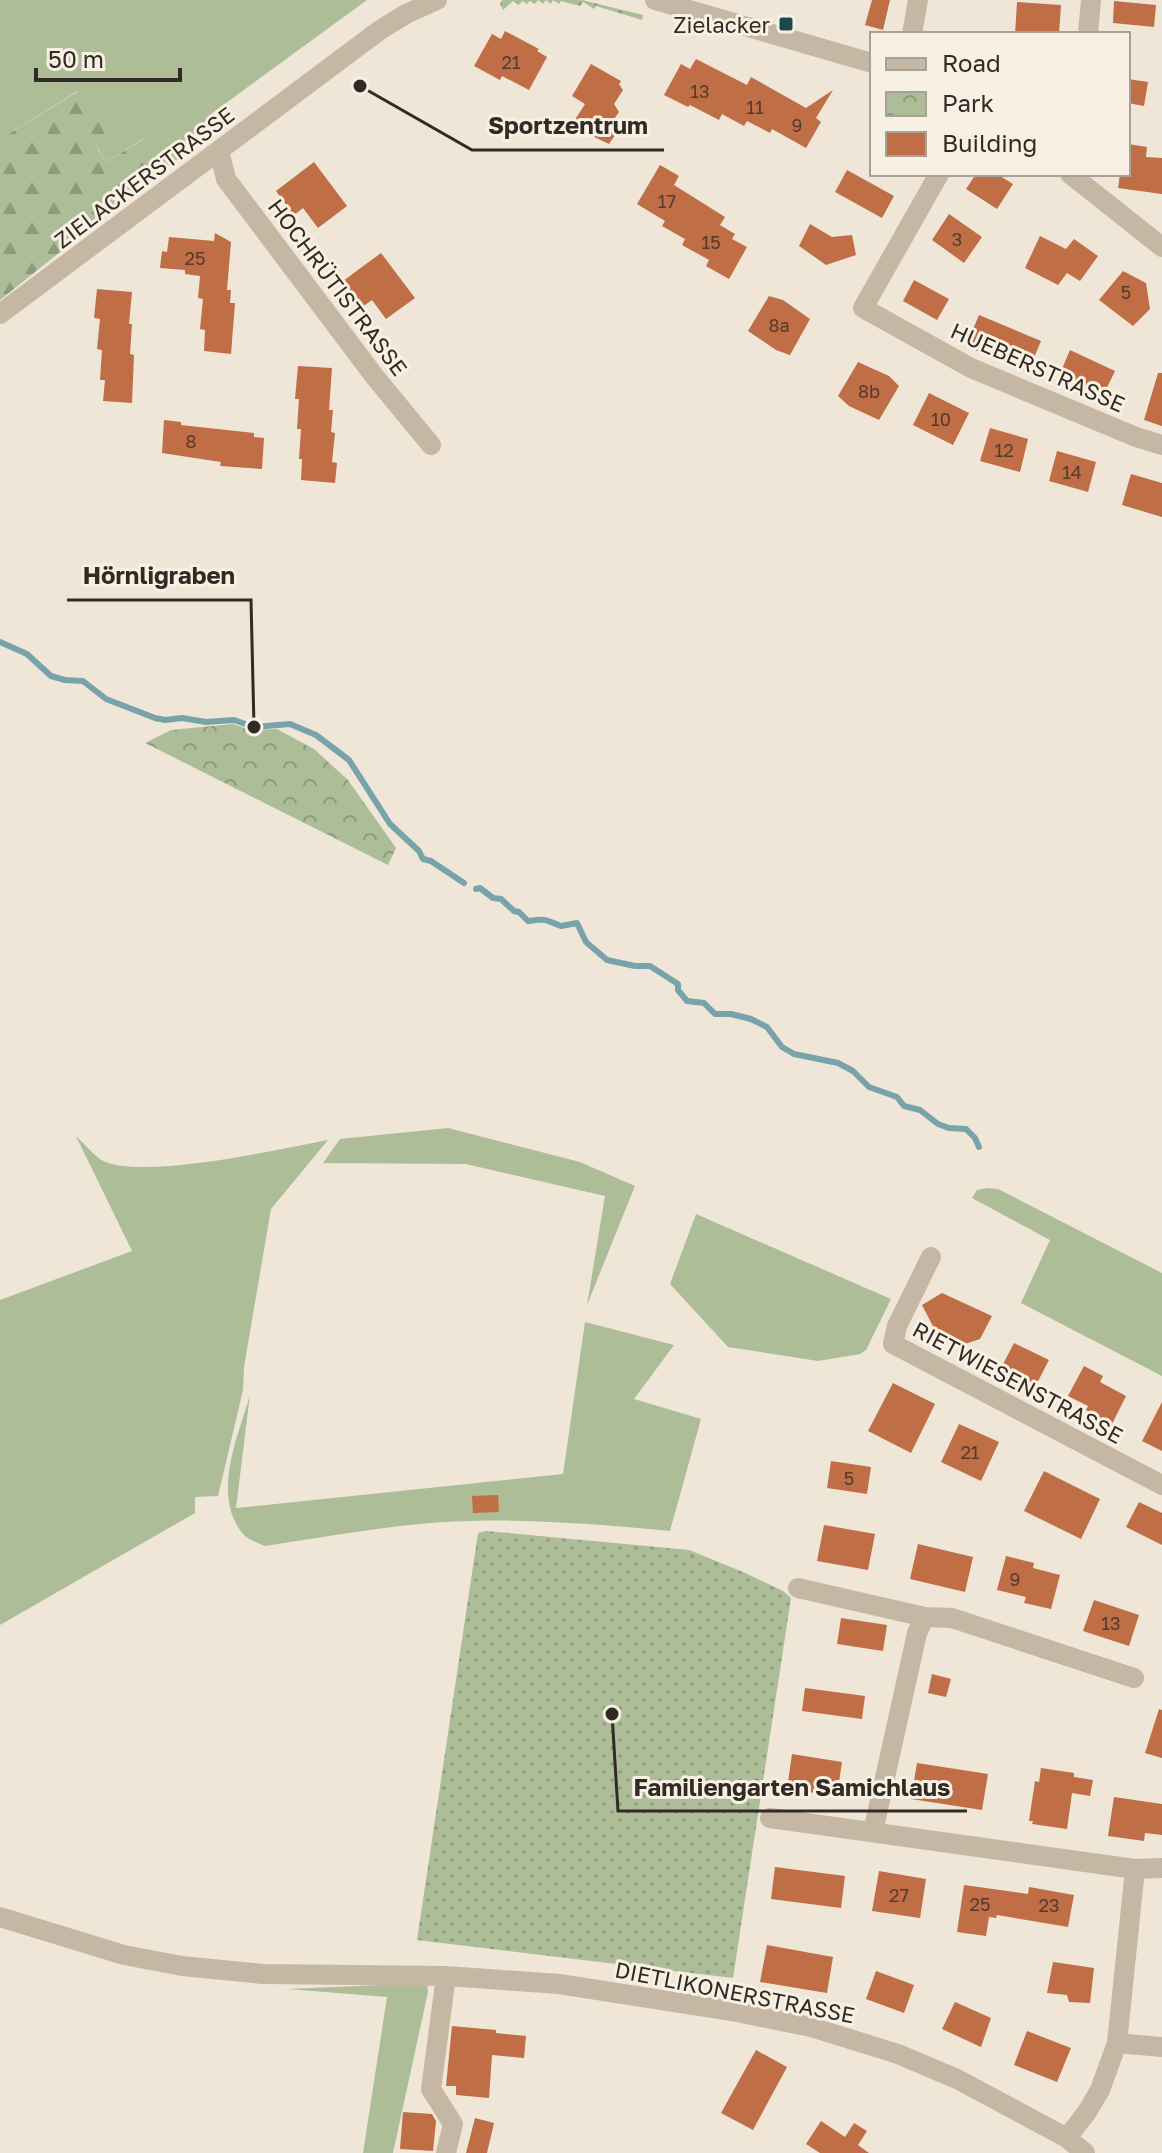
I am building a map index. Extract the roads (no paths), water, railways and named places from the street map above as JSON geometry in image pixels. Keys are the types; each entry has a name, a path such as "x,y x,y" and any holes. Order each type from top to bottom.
{"street":[{"name":"ZIELACKERSTRASSE","path":"0,314 380,30 437,0"},
{"path":"655,0 870,62"},
{"path":"912,32 918,0"},
{"path":"1088,32 1091,0"},
{"name":"HOCHRÜTISTRASSE","path":"219,151 226,179 357,354 431,445"},
{"name":"HUEBERSTRASSE","path":"938,176 863,308 971,368 1162,445"},
{"path":"1073,176 1162,247"},
{"name":"RIETWIESENSTRASSE","path":"931,1257 897,1326 893,1344 1162,1485"},
{"path":"798,1588 925,1617 952,1618 1134,1678"},
{"path":"873,1832 917,1633 925,1617"},
{"path":"770,1818 1135,1869 1162,1868"},
{"path":"1067,2138 1100,2090 1117,2043 1135,1869"},
{"name":"DIETLIKONERSTRASSE","path":"0,1917 124,1955 182,1966 263,1974 446,1976 588,1988 811,2027 898,2054 957,2079 1067,2138 1085,2153"},
{"path":"446,1976 431,2089 453,2124 446,2153"},
{"path":"1117,2043 1162,2047"}],"waterway":[{"path":"0,642 27,654 51,676 83,681 106,699 155,718 206,722 234,720 254,727 290,724 316,735 349,760 390,824 419,851 423,859 464,883"},
{"path":"476,889 480,888 493,898 501,899 528,921 543,920 561,926 577,923 586,942 607,960 650,966 678,984 678,990 687,1001 704,1003 715,1014 751,1019 767,1027 782,1047 794,1054 838,1063 853,1071 869,1087 897,1097 904,1106 920,1110 938,1124 966,1129 979,1147"}],"place":[{"name":"Zielacker","path":"786,24"},
{"name":"Sportzentrum","path":"360,86"},
{"name":"Hörnligraben","path":"254,727"},
{"name":"Familiengarten Samichlaus","path":"612,1714"}]}
